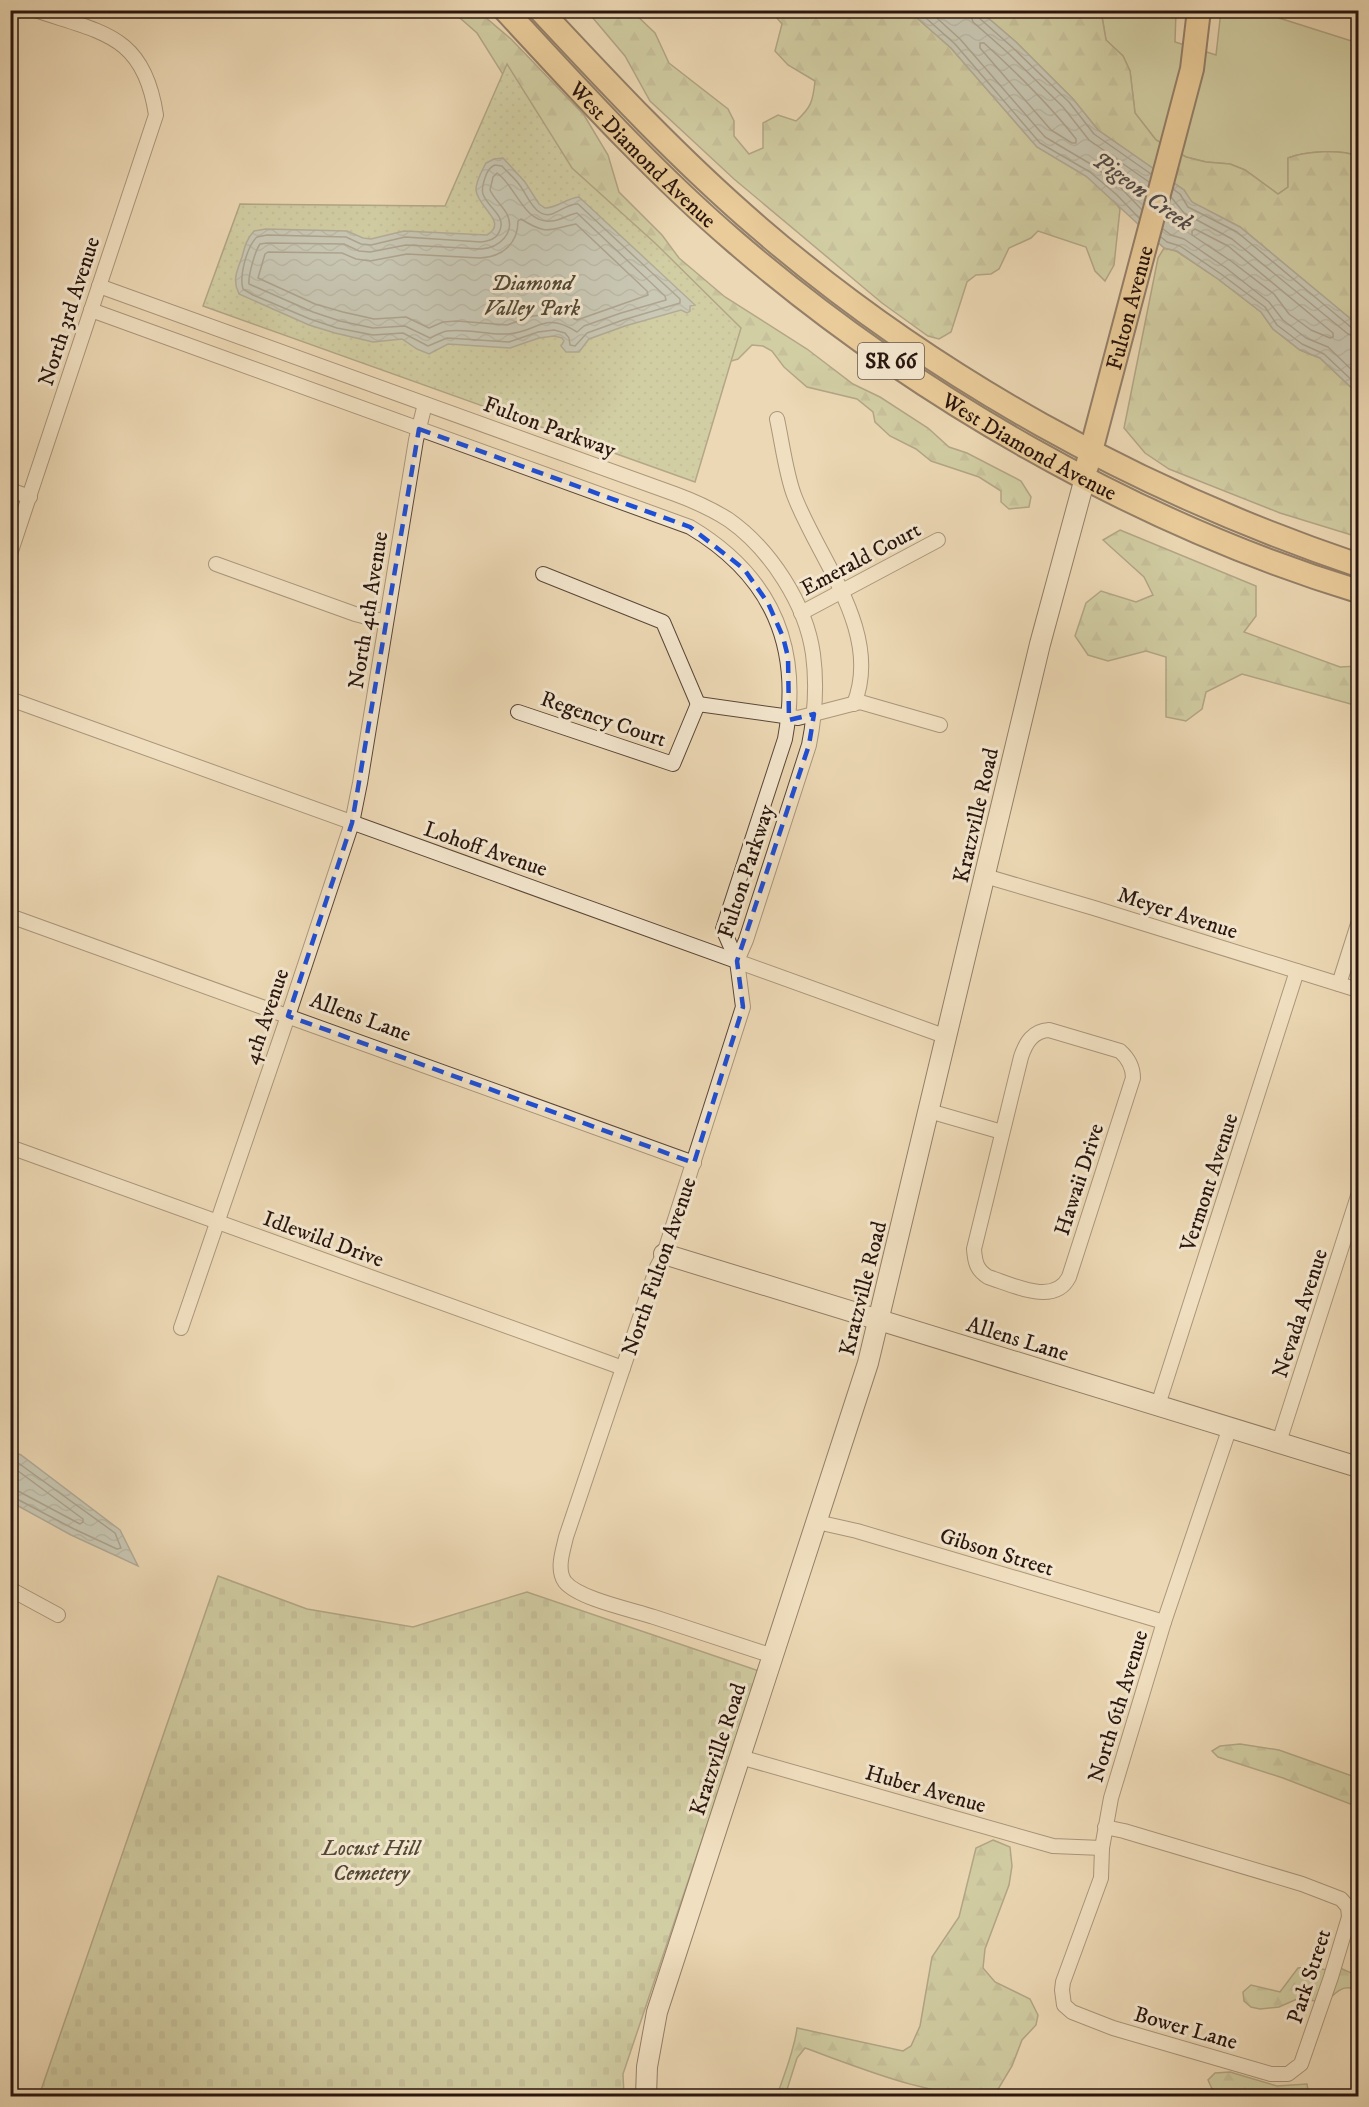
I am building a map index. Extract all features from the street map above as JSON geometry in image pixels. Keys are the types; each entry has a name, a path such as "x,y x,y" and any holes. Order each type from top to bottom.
{"main road":[{"name":"West Diamond Avenue","path":"506,10 604,116 676,188 735,242 818,309 892,362 975,416 1085,478 1221,542 1283,566 1359,591"},
{"name":"West Diamond Avenue","path":"540,10 633,110 758,227 858,307 930,357 998,400 1090,452 1210,509 1282,538 1359,565"},
{"name":"Fulton Avenue","path":"1085,478 1192,69 1198,21"},
{"name":"Kratzville Road","path":"646,2097 647,2067 657,2012 857,1400 879,1321 1040,644 1085,478"},
{"name":"Allens Lane","path":"664,1254 1359,1467"}],"street":[{"name":"North 3rd Avenue","path":"10,554 156,116 146,75 136,57 118,40 35,10"},
{"name":"Fulton Parkway","path":"99,286 702,504 729,521 763,552 790,591 801,613 813,653 814,714 809,745 746,940 737,961"},
{"name":"Fulton Parkway","path":"91,310 667,517 715,541 744,568 778,622 788,657 789,717 785,739 723,929 737,961"},
{"name":"North 4th Avenue","path":"352,823 424,404"},
{"path":"777,419 793,494 852,615 861,657 854,704"},
{"path":"10,490 30,497"},
{"name":"Emerald Court","path":"801,613 938,540"},
{"path":"216,564 355,614 386,622"},
{"path":"543,574 663,622 698,704 798,718 860,702 940,724"},
{"name":"Lohoff Avenue","path":"10,699 947,1037"},
{"name":"Regency Court","path":"518,712 673,764 698,704"},
{"name":"4th Avenue","path":"217,1222 352,823"},
{"name":"Meyer Avenue","path":"985,876 1359,990"},
{"name":"Allens Lane","path":"10,916 694,1163"},
{"path":"1339,984 1359,924"},
{"name":"North Fulton Avenue","path":"737,961 743,1007 664,1254 657,1267 566,1537 560,1570 567,1584 581,1593 611,1605 773,1656"},
{"name":"Vermont Avenue","path":"1158,1405 1297,971"},
{"name":"Hawaii Drive","path":"1049,1030 1060,1032 1112,1048 1125,1056 1132,1066 1133,1078 1068,1277 1061,1287 1051,1292 1037,1292 988,1277 976,1266 974,1249 1002,1132 1025,1045 1039,1032 1049,1030"},
{"path":"929,1110 1002,1132"},
{"name":"Idlewild Drive","path":"10,1147 623,1368"},
{"name":"Nevada Avenue","path":"1279,1442 1359,1196"},
{"path":"181,1328 217,1222"},
{"name":"North 6th Avenue","path":"1063,2001 1063,1982 1101,1878 1102,1848 1111,1798 1164,1622 1230,1427"},
{"name":"Gibson Street","path":"817,1522 857,1531 1164,1622"},
{"path":"10,1589 58,1615"},
{"name":"Huber Avenue","path":"740,1757 1053,1846 1102,1848"},
{"name":"Park Street","path":"1105,1827 1124,1830 1302,1884 1343,1901 1349,1917 1301,2064"},
{"name":"Bower Lane","path":"1063,2001 1072,2012 1091,2021 1271,2073 1288,2074 1301,2064"}],"highlighted area":[{"path":"419,429 690,527 744,569 768,603 783,637 788,657 789,720 814,714 809,745 737,961 743,1007 694,1163 288,1016 352,823"}],"green space":[{"path":"452,11 478,11 511,39 584,115 608,155 619,192 662,235 679,258 725,297 807,349 853,384 880,397 928,428 949,447 967,453 1021,481 1031,497 1029,507 1009,509 1001,502 1001,491 979,477 931,461 916,449 890,436 875,422 873,412 857,399 807,387 784,367 772,351 763,346 752,345 738,359 728,362 580,197 477,33"},
{"path":"587,11 632,11 655,33 669,63 728,109 734,121 734,136 749,154 763,148 763,123 778,115 796,121 808,108 814,88 815,81 788,65 775,51 782,24 771,11 909,11 951,48 1037,147 1086,176 1113,199 1120,209 1114,265 1105,281 1095,271 1086,247 1038,231 1031,238 1009,248 999,269 991,274 976,275 967,282 951,332 939,339 928,336 882,303 734,179 650,101 625,56"},
{"path":"980,11 1101,11 1106,40 1123,56 1130,71 1135,113 1156,140 1186,157 1230,164 1245,170 1278,194 1288,187 1288,158 1323,152 1342,152 1358,156 1358,325 1240,227 1191,202 1184,190 1098,130 1073,99 1016,42"},
{"path":"1101,11 1176,11 1175,42 1216,55 1221,11 1257,11 1358,43 1358,156 1342,152 1323,152 1288,158 1288,187 1278,194 1245,170 1230,164 1186,157 1156,140 1135,113 1130,71 1123,56 1106,40"},
{"name":"Diamond Valley Park","path":"507,64 572,168 655,243 741,328 695,482 203,306 240,204 445,206"},
{"path":"1164,248 1176,251 1218,279 1261,312 1273,329 1300,350 1320,358 1358,394 1358,537 1280,513 1169,469 1145,453 1124,428 1158,258"},
{"path":"1120,530 1256,586 1256,616 1244,632 1340,667 1358,666 1358,706 1242,674 1206,692 1202,709 1186,721 1166,717 1166,657 1146,651 1108,661 1088,655 1075,636 1086,603 1101,591 1136,602 1153,595 1144,577 1103,540"},
{"name":"Locust Hill Cemetery","path":"218,1576 307,1609 413,1627 527,1592 759,1671 623,2074 624,2096 39,2096"},
{"path":"1240,1744 1279,1750 1358,1778 1358,1807 1283,1778 1218,1757 1212,1751 1220,1746"},
{"path":"993,1840 1010,1847 1012,1866 1009,1885 985,1949 983,1968 995,1982 1030,1999 1038,2015 1036,2025 1022,2040 1012,2066 994,2096 946,2092 898,2081 805,2048 797,2058 785,2096 777,2096 797,2028 903,2051 911,2046 920,2026 932,1957 959,1917 976,1848"},
{"path":"1338,1967 1358,1976 1358,1990 1344,1988 1326,2002 1297,1999 1279,2007 1260,2009 1251,2007 1244,2001 1243,1992 1251,1985 1280,1992 1298,1968 1328,1970"},
{"path":"1230,2072 1277,2086 1307,2084 1309,2096 1232,2096 1212,2089 1208,2080 1215,2073"}],"water":[{"name":"Pigeon Creek","path":"909,11 980,11 1016,42 1073,99 1098,130 1184,190 1192,202 1240,227 1358,325 1358,394 1320,358 1300,350 1273,329 1261,312 1218,279 1177,251 1164,248 1086,176 1037,147 951,48"},
{"path":"503,158 525,182 539,204 545,208 579,197 695,305 690,306 690,311 687,313 681,310 589,339 579,352 566,352 561,346 564,341 562,338 554,336 539,338 510,348 448,344 429,354 402,339 373,342 309,325 239,294 236,284 237,271 246,243 254,231 266,229 347,231 371,239 404,231 487,235 495,225 478,196 477,183 486,163"},
{"path":"10,1450 21,1455 120,1530 138,1566 71,1535 11,1502"}]}
